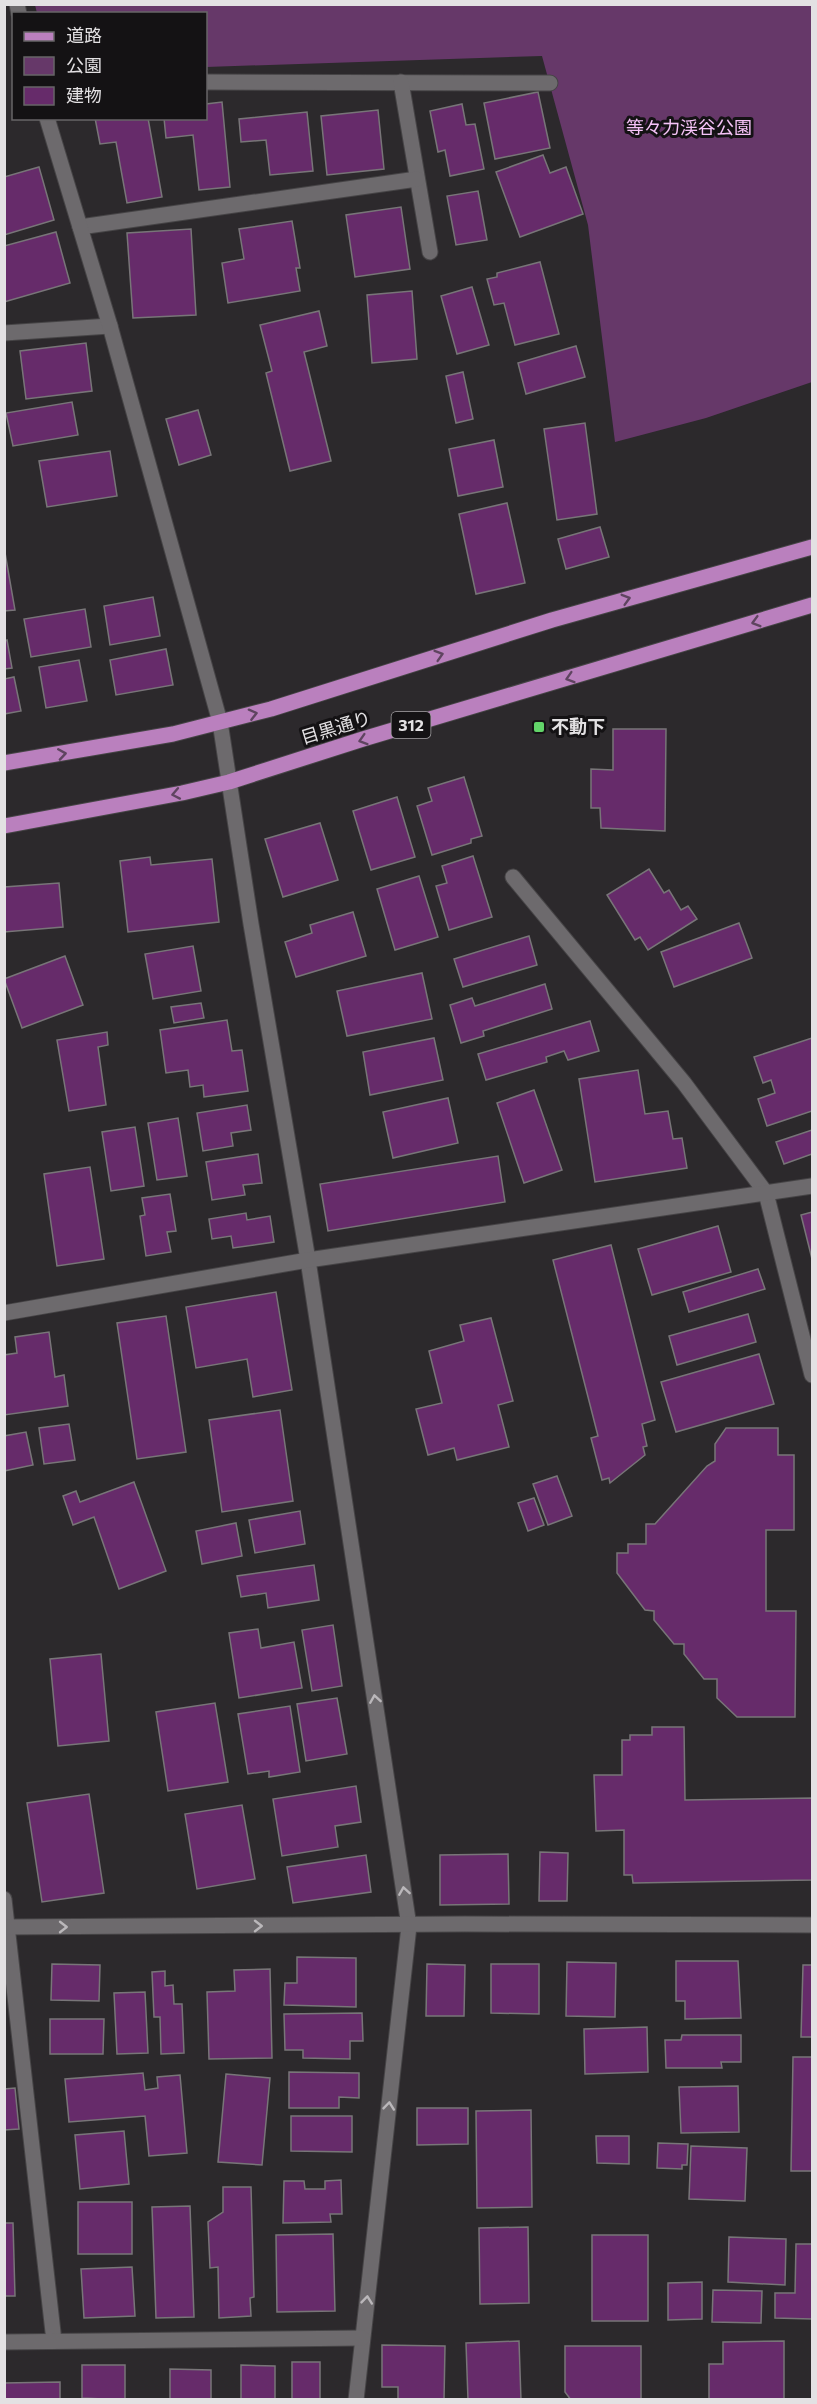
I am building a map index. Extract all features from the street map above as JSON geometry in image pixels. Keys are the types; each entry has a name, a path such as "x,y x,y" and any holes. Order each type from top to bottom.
{"main road":[{"name":"目黒通り","path":"4,763 75,752 271,709 552,620 813,547"},
{"name":"目黒通り","path":"4,826 229,782 363,739 813,605"}],"street":[{"path":"207,82 550,83"},
{"path":"401,82 430,252"},
{"path":"48,120 110,326 220,722 308,1260 409,1926 356,2400"},
{"path":"80,227 417,179"},
{"path":"4,333 110,326"},
{"path":"513,877 684,1083 766,1193 813,1375"},
{"path":"4,1313 308,1260 813,1186"},
{"path":"4,1899 54,2341"},
{"path":"6,1927 465,1924 813,1925"},
{"path":"4,2342 362,2338"}],"green space":[{"name":"等々力渓谷公園","path":"35,5 812,5 812,382 706,418 615,442 588,225 542,56 207,67 207,12 37,12"}],"building":[{"path":"538,92 550,148 495,159 484,103"},
{"path":"222,102 230,187 199,190 193,135 166,138 164,120 207,120 207,104"},
{"path":"462,104 466,125 475,124 484,169 450,176 445,150 438,152 430,111"},
{"path":"378,110 384,169 327,175 321,116"},
{"path":"307,112 313,171 270,175 266,140 241,142 239,119"},
{"path":"95,120 148,120 162,197 127,203 116,142 100,144"},
{"path":"543,155 550,173 566,167 583,214 520,237 496,172"},
{"path":"39,167 54,220 4,235 4,177"},
{"path":"478,191 487,240 456,245 447,196"},
{"path":"401,207 410,269 355,277 346,215"},
{"path":"292,221 300,268 296,268 300,291 228,303 222,263 244,259 239,229"},
{"path":"191,229 196,315 133,318 127,233"},
{"path":"56,232 70,283 4,302 4,246"},
{"path":"540,262 559,334 515,345 504,303 494,305 487,279 497,277 497,273"},
{"path":"472,287 489,345 457,354 441,296"},
{"path":"412,291 417,359 372,363 367,295"},
{"path":"319,311 327,346 304,352 331,461 290,471 266,373 272,371 260,325"},
{"path":"86,343 92,391 26,399 20,351"},
{"path":"576,346 585,377 526,394 518,363"},
{"path":"463,372 473,419 456,423 446,376"},
{"path":"72,402 78,435 13,446 6,413"},
{"path":"198,410 211,455 179,465 166,419"},
{"path":"585,423 597,514 557,520 544,429"},
{"path":"494,440 503,487 458,496 449,449"},
{"path":"110,451 117,496 47,507 39,461"},
{"path":"507,503 525,583 476,594 459,514"},
{"path":"600,527 609,557 566,569 558,539"},
{"path":"4,547 15,610 4,611"},
{"path":"153,597 160,636 110,645 104,606"},
{"path":"85,609 91,647 31,657 24,619"},
{"path":"7,640 12,668 4,669 4,641"},
{"path":"166,649 173,685 116,695 110,660"},
{"path":"79,660 87,701 46,708 39,667"},
{"path":"14,677 21,711 4,714 4,679"},
{"path":"613,729 666,729 665,831 601,828 600,808 591,808 591,769 613,770"},
{"path":"464,777 482,836 471,839 471,843 432,855 417,806 432,801 428,788"},
{"path":"397,797 415,857 371,870 353,811"},
{"path":"320,823 338,880 283,897 265,839"},
{"path":"473,856 492,917 449,930 436,886 447,883 442,866"},
{"path":"150,857 151,865 212,859 219,922 128,932 120,861"},
{"path":"649,869 664,893 669,890 681,910 688,906 697,919 648,950 640,937 635,940 607,895"},
{"path":"419,876 438,937 395,950 377,889"},
{"path":"59,883 63,927 4,932 4,887"},
{"path":"353,912 366,956 296,977 285,942 312,933 310,925"},
{"path":"739,923 752,958 674,987 661,952"},
{"path":"529,936 537,965 463,987 454,959"},
{"path":"193,946 201,991 153,999 145,954"},
{"path":"65,956 83,1005 22,1028 4,979"},
{"path":"422,973 432,1019 347,1036 337,991"},
{"path":"545,984 552,1009 483,1031 484,1036 461,1043 450,1005 472,998 475,1006"},
{"path":"201,1003 204,1018 174,1023 171,1007"},
{"path":"227,1020 232,1051 242,1050 248,1091 204,1097 203,1085 190,1087 188,1070 166,1073 160,1030"},
{"path":"590,1021 599,1051 568,1060 564,1051 546,1057 547,1062 486,1080 478,1054"},
{"path":"107,1032 108,1045 98,1047 106,1105 69,1111 57,1040"},
{"path":"434,1038 443,1080 370,1095 363,1052"},
{"path":"812,1038 812,1111 767,1126 758,1099 775,1093 771,1080 763,1083 754,1057"},
{"path":"638,1070 645,1114 668,1111 673,1139 682,1138 687,1168 595,1182 579,1079"},
{"path":"534,1090 562,1170 524,1183 497,1103"},
{"path":"448,1098 458,1143 393,1158 383,1112"},
{"path":"247,1105 251,1130 231,1133 233,1146 203,1151 197,1113"},
{"path":"178,1118 187,1176 157,1180 148,1123"},
{"path":"135,1127 144,1186 111,1191 102,1132"},
{"path":"812,1130 812,1154 784,1164 776,1142"},
{"path":"258,1154 262,1183 243,1185 245,1195 212,1200 206,1162"},
{"path":"498,1156 505,1202 328,1231 320,1184"},
{"path":"90,1167 104,1259 57,1266 44,1174"},
{"path":"170,1194 176,1231 167,1232 171,1252 146,1256 140,1216 145,1215 142,1198"},
{"path":"812,1212 812,1259 801,1215"},
{"path":"246,1213 247,1220 270,1216 274,1242 233,1248 231,1236 212,1239 209,1219"},
{"path":"718,1226 731,1272 652,1295 638,1249"},
{"path":"611,1245 655,1420 642,1424 647,1446 643,1447 645,1455 610,1483 609,1478 602,1480 591,1438 598,1436 553,1260"},
{"path":"758,1269 765,1289 689,1312 683,1292"},
{"path":"276,1292 292,1390 253,1397 247,1359 196,1368 186,1307"},
{"path":"748,1314 756,1342 677,1365 669,1336"},
{"path":"166,1316 186,1452 137,1459 117,1323"},
{"path":"491,1318 513,1401 498,1405 509,1447 457,1460 454,1448 428,1455 416,1409 442,1403 429,1351 464,1341 460,1325"},
{"path":"49,1332 55,1377 64,1375 68,1406 4,1415 4,1355 17,1353 15,1337"},
{"path":"759,1354 774,1404 676,1432 661,1382"},
{"path":"280,1410 293,1501 222,1512 209,1420"},
{"path":"69,1424 75,1460 44,1464 39,1428"},
{"path":"726,1428 778,1428 778,1455 794,1455 794,1530 766,1530 766,1611 796,1611 795,1717 737,1717 717,1698 717,1679 704,1679 684,1654 684,1644 674,1644 654,1620 654,1611 645,1610 617,1573 617,1553 628,1553 628,1544 646,1544 646,1524 655,1524 707,1466 715,1461 715,1444"},
{"path":"26,1432 33,1465 4,1471 4,1436"},
{"path":"557,1476 572,1516 548,1525 533,1484"},
{"path":"134,1482 166,1571 119,1589 94,1517 73,1525 63,1496 76,1491 80,1502"},
{"path":"534,1498 544,1525 528,1531 518,1503"},
{"path":"300,1511 305,1544 255,1553 249,1520"},
{"path":"236,1523 242,1556 202,1564 196,1531"},
{"path":"314,1565 319,1600 268,1608 266,1593 241,1597 237,1576"},
{"path":"333,1625 342,1686 312,1691 302,1630"},
{"path":"258,1629 261,1648 294,1642 302,1688 239,1698 229,1633"},
{"path":"101,1654 109,1741 58,1746 50,1659"},
{"path":"337,1698 347,1754 306,1761 297,1704"},
{"path":"215,1703 228,1782 168,1791 156,1712"},
{"path":"290,1706 300,1772 269,1777 269,1771 248,1774 238,1714"},
{"path":"652,1727 684,1727 685,1800 812,1798 812,1880 633,1883 632,1875 624,1875 624,1830 596,1831 594,1775 622,1775 622,1740 630,1740 630,1735 652,1735"},
{"path":"356,1786 361,1822 335,1826 338,1847 282,1856 273,1799"},
{"path":"89,1794 104,1893 42,1902 27,1803"},
{"path":"242,1805 255,1879 197,1889 185,1814"},
{"path":"540,1852 568,1853 567,1901 539,1901"},
{"path":"508,1854 509,1904 440,1905 440,1855"},
{"path":"366,1855 371,1892 293,1903 287,1867"},
{"path":"297,1957 356,1958 356,2007 284,2005 285,1983 297,1983"},
{"path":"676,1961 738,1961 741,2018 685,2019 685,2001 676,2001"},
{"path":"567,1962 616,1963 615,2017 566,2016"},
{"path":"52,1964 100,1965 99,2001 51,2000"},
{"path":"427,1964 465,1965 464,2016 426,2016"},
{"path":"491,1964 539,1964 539,2014 491,2013"},
{"path":"803,1965 812,1965 812,2037 801,2037"},
{"path":"270,1969 272,2058 209,2059 207,1992 235,1991 234,1970"},
{"path":"165,1971 165,1986 173,1985 174,2004 182,2004 184,2053 161,2054 160,2017 154,2017 152,1972"},
{"path":"145,1992 148,2053 117,2054 114,1993"},
{"path":"362,2013 363,2041 350,2041 350,2059 303,2058 303,2050 285,2050 284,2014"},
{"path":"50,2019 104,2019 103,2054 50,2054"},
{"path":"647,2027 648,2072 585,2074 584,2029"},
{"path":"682,2035 741,2035 741,2062 721,2062 722,2068 666,2068 665,2040 681,2040"},
{"path":"793,2057 812,2057 812,2171 791,2171"},
{"path":"289,2072 359,2073 359,2098 339,2097 339,2108 289,2108"},
{"path":"143,2073 145,2090 158,2088 157,2077 180,2075 187,2153 149,2156 145,2116 69,2122 65,2079"},
{"path":"226,2074 270,2078 262,2165 218,2162"},
{"path":"738,2086 739,2132 681,2133 679,2087"},
{"path":"15,2088 19,2129 4,2130 4,2089"},
{"path":"417,2108 468,2108 468,2144 417,2145"},
{"path":"531,2110 532,2207 477,2208 476,2111"},
{"path":"291,2116 352,2116 352,2152 291,2151"},
{"path":"124,2131 129,2184 80,2189 75,2135"},
{"path":"596,2136 629,2136 629,2164 597,2163"},
{"path":"658,2143 688,2144 687,2165 682,2165 682,2169 657,2168"},
{"path":"691,2146 747,2148 745,2201 689,2199"},
{"path":"341,2180 342,2214 330,2214 331,2222 283,2223 284,2181 304,2181 305,2189 325,2189 325,2181"},
{"path":"223,2187 251,2187 254,2297 250,2298 251,2316 219,2318 218,2267 210,2268 208,2222 223,2212"},
{"path":"78,2202 132,2202 132,2254 78,2254"},
{"path":"190,2206 194,2317 156,2318 152,2207"},
{"path":"4,2223 13,2223 15,2296 4,2296"},
{"path":"528,2227 529,2303 480,2304 479,2228"},
{"path":"333,2234 335,2311 277,2312 276,2235"},
{"path":"592,2235 648,2235 648,2321 592,2321"},
{"path":"729,2237 786,2239 785,2285 728,2282"},
{"path":"796,2244 812,2244 812,2319 775,2318 775,2293 795,2293"},
{"path":"132,2267 135,2316 84,2318 81,2269"},
{"path":"702,2282 702,2319 668,2320 668,2283"},
{"path":"713,2290 762,2291 761,2323 712,2322"},
{"path":"519,2341 521,2400 468,2400 466,2343"},
{"path":"784,2341 784,2400 709,2400 709,2364 723,2364 723,2342"},
{"path":"382,2345 445,2346 444,2400 398,2400 398,2387 382,2387"},
{"path":"565,2346 641,2346 641,2400 571,2400 565,2392"},
{"path":"292,2362 320,2362 320,2400 292,2400"},
{"path":"82,2365 125,2365 125,2400 82,2398"},
{"path":"241,2365 275,2366 275,2400 241,2400"},
{"path":"170,2369 211,2370 211,2400 170,2400"},
{"path":"60,2382 60,2400 4,2400 4,2383"}],"place":[{"name":"不動下","path":"539,727"}]}
